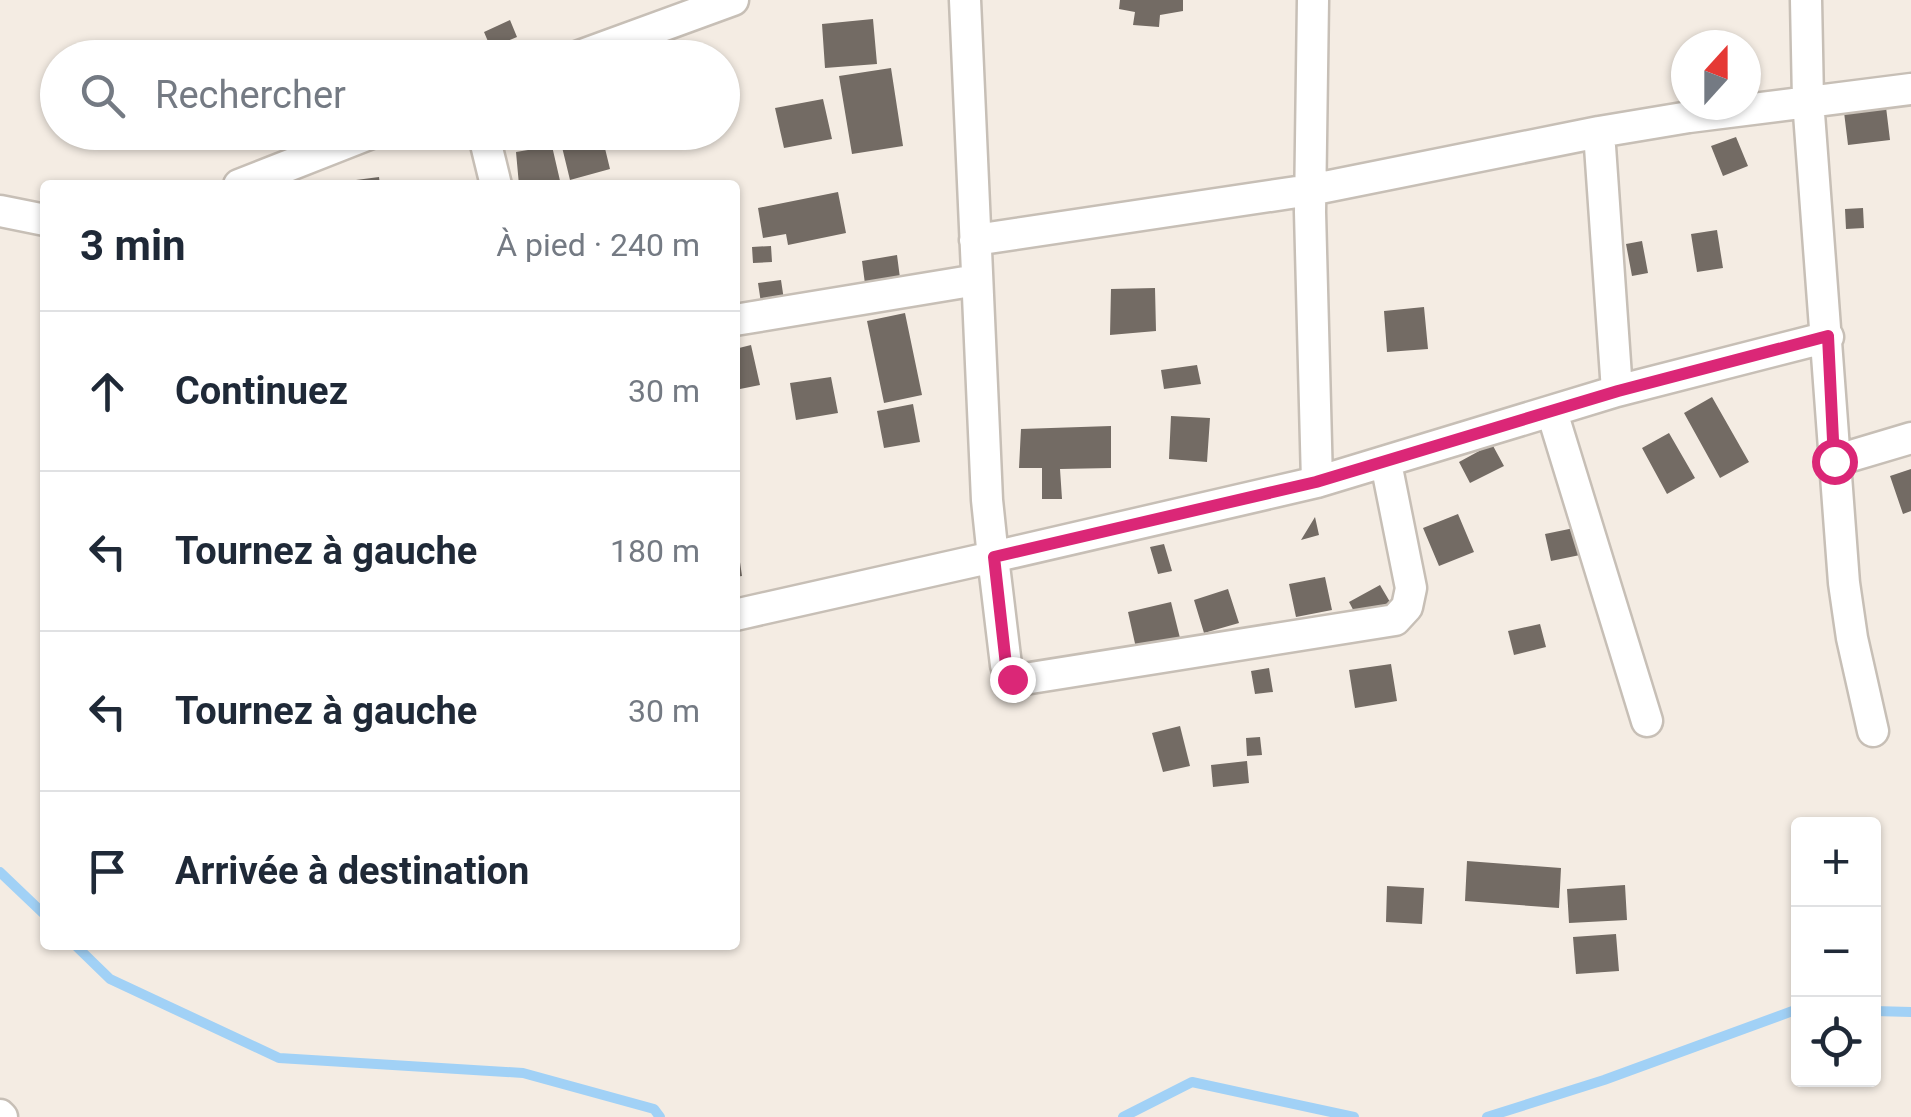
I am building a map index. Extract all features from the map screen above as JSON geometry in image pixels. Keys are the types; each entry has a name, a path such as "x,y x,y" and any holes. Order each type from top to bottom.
{"street":[{"path":"623,40 732,0"},
{"path":"965,0 987,500 1006,665 1012,679 1395,620 1407,607 1410,588 1386,463"},
{"path":"1313,0 1310,190 1316,482"},
{"path":"1806,0 1808,100 1848,617 1873,731"},
{"path":"976,240 1310,190 1599,132 1911,88"},
{"path":"1599,132 1618,391"},
{"path":"252,180 328,150"},
{"path":"487,150 495,180"},
{"path":"0,212 40,219"},
{"path":"740,319 977,280"},
{"path":"740,614 1316,482 1618,391 1828,336"},
{"path":"1552,412 1647,721"},
{"path":"1834,461 1911,438"}],"building":[{"path":"1120,0 1183,0 1183,11 1160,15 1159,27 1133,25 1135,12 1119,9"},
{"path":"873,19 877,64 825,68 822,24"},
{"path":"510,20 517,37 487,40 484,32"},
{"path":"891,68 903,146 852,154 839,76"},
{"path":"823,99 832,139 784,148 775,108"},
{"path":"1886,107 1890,140 1848,145 1844,112"},
{"path":"1736,137 1748,166 1723,176 1711,146"},
{"path":"553,150 560,180 519,180 516,152"},
{"path":"563,150 605,150 610,169 570,180"},
{"path":"838,192 846,233 788,245 786,234 763,238 758,208"},
{"path":"1863,208 1864,228 1846,229 1845,209"},
{"path":"1717,230 1723,268 1697,272 1691,234"},
{"path":"1642,241 1648,273 1632,276 1626,244"},
{"path":"771,246 772,262 753,263 752,247"},
{"path":"897,255 900,278 865,284 862,261"},
{"path":"781,280 784,300 761,303 758,283"},
{"path":"1155,288 1156,331 1110,335 1111,289"},
{"path":"1424,307 1428,349 1387,352 1384,311"},
{"path":"905,313 922,395 884,403 867,321"},
{"path":"751,345 760,385 740,389 740,348"},
{"path":"1197,365 1201,384 1164,389 1161,370"},
{"path":"831,377 838,413 796,420 790,383"},
{"path":"1712,397 1749,462 1720,478 1684,413"},
{"path":"913,404 920,442 884,448 877,411"},
{"path":"1171,416 1210,418 1207,462 1169,459"},
{"path":"1111,426 1111,468 1060,469 1062,499 1042,499 1042,468 1019,468 1021,429"},
{"path":"1669,433 1695,478 1667,494 1642,448"},
{"path":"1492,444 1504,466 1470,483 1459,462"},
{"path":"1911,469 1911,511 1903,514 1890,476"},
{"path":"1458,514 1474,552 1439,566 1423,528"},
{"path":"1315,517 1319,535 1301,540"},
{"path":"1574,528 1580,555 1551,561 1545,534"},
{"path":"1164,544 1172,571 1158,574 1150,547"},
{"path":"1325,577 1332,610 1296,617 1289,584"},
{"path":"1380,585 1390,602 1358,619 1349,602"},
{"path":"1228,589 1239,623 1204,633 1194,600"},
{"path":"1171,602 1180,638 1136,648 1128,612"},
{"path":"1540,624 1546,647 1514,655 1508,631"},
{"path":"1391,664 1397,701 1355,708 1349,670"},
{"path":"1269,668 1273,692 1255,694 1251,671"},
{"path":"1180,726 1190,766 1163,772 1152,733"},
{"path":"1260,737 1262,755 1247,756 1246,738"},
{"path":"1247,761 1249,783 1213,787 1211,765"},
{"path":"1467,861 1561,868 1559,908 1465,901"},
{"path":"1625,885 1627,920 1569,923 1567,889"},
{"path":"1387,886 1424,888 1422,924 1386,922"},
{"path":"1616,934 1619,971 1576,974 1573,937"}],"waterway":[{"path":"0,872 40,910"},
{"path":"80,950 110,979 279,1058 523,1073 654,1109 660,1117"},
{"path":"1881,1011 1911,1012"},
{"path":"1487,1117 1604,1080 1791,1012"},
{"path":"1123,1117 1192,1082 1354,1117"}],"route":[{"path":"1012,679 1006,665 994,557 1316,482 1618,391 1828,336 1834,461"}]}
